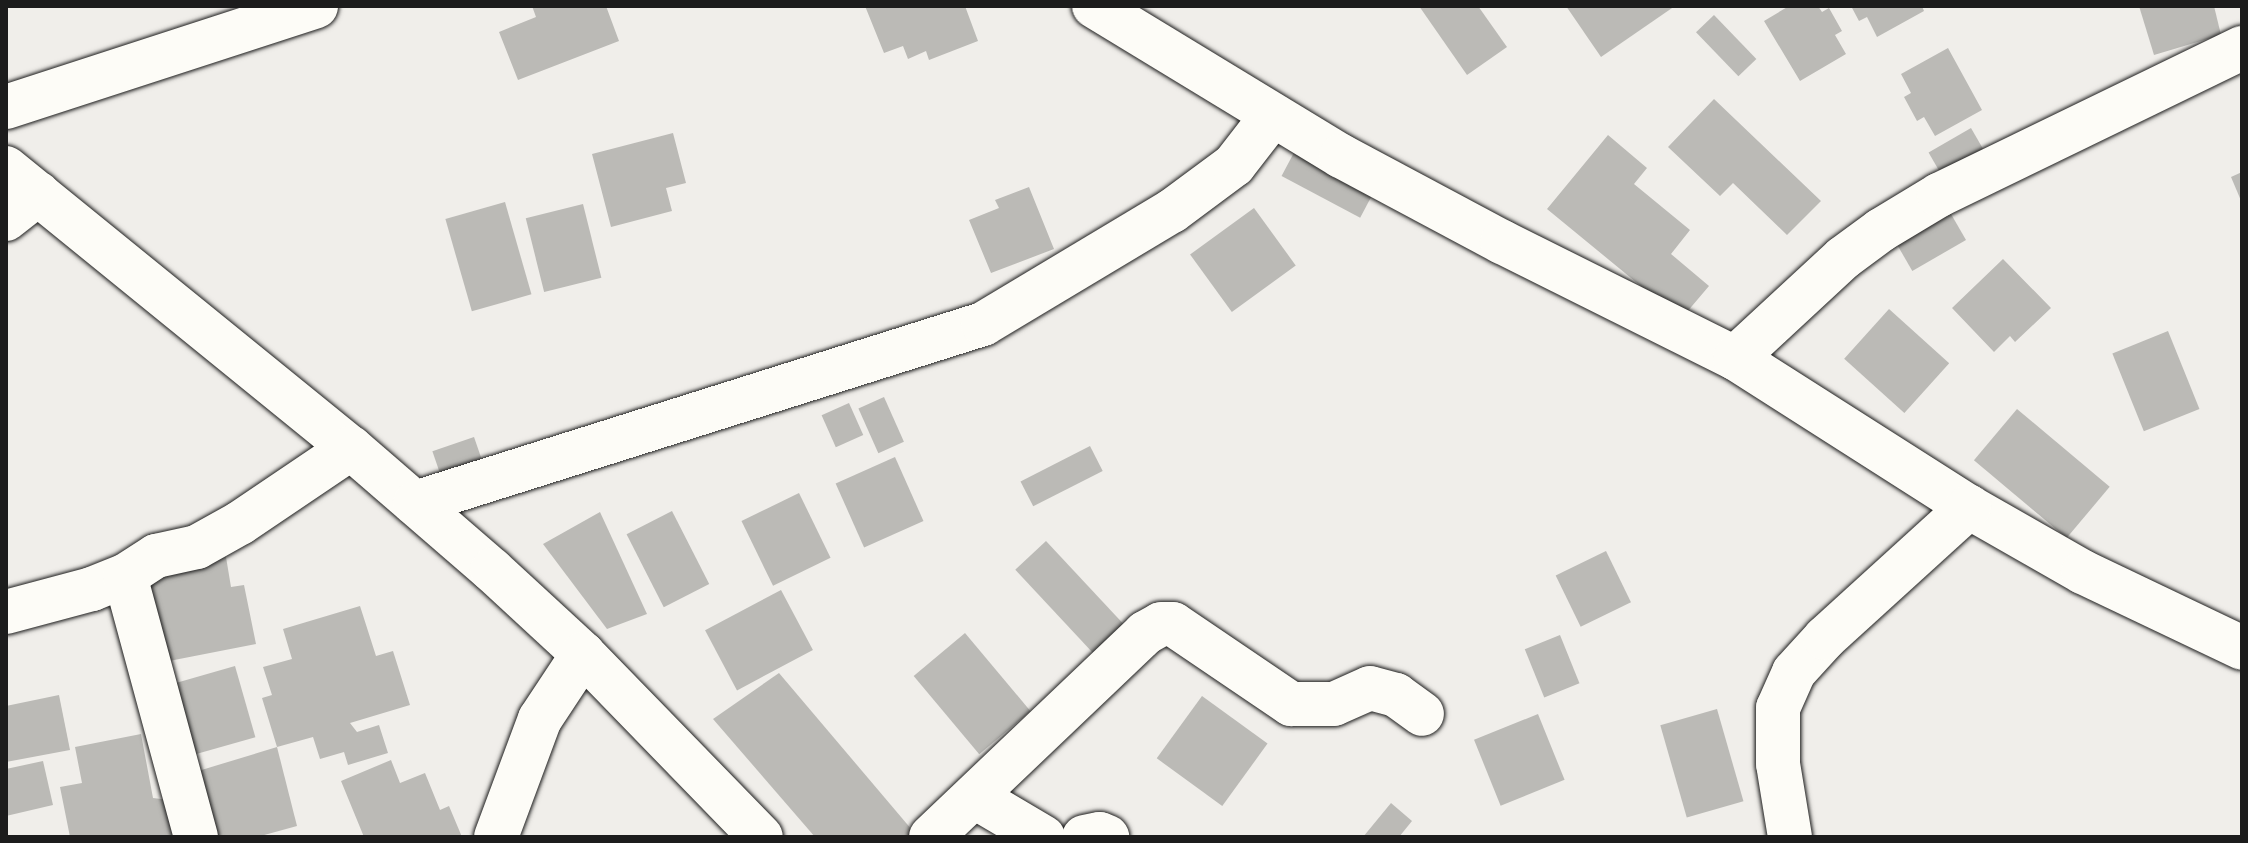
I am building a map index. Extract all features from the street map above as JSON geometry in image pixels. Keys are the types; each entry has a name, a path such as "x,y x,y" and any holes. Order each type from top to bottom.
{"street":[{"path":"6,107 316,6"},
{"path":"1094,6 1272,116 1502,242 1735,358 1969,507 2083,572 2242,648"},
{"path":"1735,358 1843,258 1881,230 1939,195 2242,48"},
{"path":"415,503 983,324 1172,211 1234,165 1272,116"},
{"path":"17,194 351,448 415,503 583,654 761,837"},
{"path":"6,612 92,589 125,576 156,556 197,547 240,523 351,448"},
{"path":"1790,837 1778,764 1778,708 1794,672 1825,638 1969,507"},
{"path":"125,576 196,837"},
{"path":"931,837 1145,633 1161,624 1173,624 1291,704 1334,704 1370,688 1396,695 1422,714"},
{"path":"496,837 540,719 583,654"},
{"path":"975,797 1043,837"},
{"path":"1084,837 1100,834 1107,837"}],"building":[{"path":"532,6 606,6 619,41 518,80 499,32 536,17"},
{"path":"865,6 965,6 978,41 929,60 926,51 908,59 903,46 884,53"},
{"path":"1419,6 1478,6 1507,47 1467,75"},
{"path":"1566,6 1675,6 1601,57"},
{"path":"1789,6 1818,6 1822,12 1829,8 1842,31 1835,35 1846,54 1800,81 1764,21"},
{"path":"1851,6 1922,6 1924,11 1877,37 1867,17 1859,21"},
{"path":"2139,6 2214,6 2221,35 2154,55"},
{"path":"1714,15 1756,59 1738,76 1696,32"},
{"path":"1948,48 1982,110 1935,136 1924,117 1917,121 1904,97 1911,93 1901,74"},
{"path":"1714,99 1821,201 1787,235 1733,183 1720,196 1668,147"},
{"path":"1971,128 1986,154 1944,178 1929,152"},
{"path":"673,133 686,183 666,188 672,211 611,227 592,154"},
{"path":"1608,135 1647,168 1634,184 1690,230 1671,254 1709,286 1681,319 1547,209"},
{"path":"1298,145 1377,187 1360,218 1282,176"},
{"path":"2242,172 2242,203 2231,177"},
{"path":"1029,187 1054,249 991,273 969,220 999,208 995,200"},
{"path":"505,202 531,294 472,311 445,219"},
{"path":"583,204 601,278 544,292 526,218"},
{"path":"1254,208 1296,265 1232,312 1190,254"},
{"path":"1951,214 1966,240 1912,271 1897,245"},
{"path":"2003,259 2051,308 2015,342 2010,336 1994,352 1952,308"},
{"path":"1889,309 1949,363 1904,413 1844,359"},
{"path":"2168,331 2199,409 2144,431 2112,353"},
{"path":"884,397 904,442 878,453 858,408"},
{"path":"849,403 863,435 836,447 822,415"},
{"path":"2017,409 2110,487 2067,538 1974,460"},
{"path":"474,437 484,466 442,481 432,451"},
{"path":"1090,446 1103,471 1033,506 1021,481"},
{"path":"895,457 923,521 864,547 836,483"},
{"path":"799,493 831,558 773,586 741,521"},
{"path":"672,511 709,584 664,607 627,534"},
{"path":"600,512 647,614 607,629 543,544"},
{"path":"1046,541 1134,635 1103,664 1015,570"},
{"path":"1606,551 1631,602 1581,627 1556,576"},
{"path":"226,557 231,587 244,585 256,644 169,661 160,619 148,621 138,574"},
{"path":"781,590 813,650 737,690 705,630"},
{"path":"360,606 376,656 393,651 410,705 350,723 357,732 379,725 388,753 348,765 344,752 320,759 313,737 277,747 262,698 272,695 263,667 292,659 283,629"},
{"path":"965,633 1031,711 979,754 914,676"},
{"path":"1560,635 1579,683 1544,697 1525,649"},
{"path":"235,666 255,737 191,756 171,684"},
{"path":"779,673 918,837 815,837 713,719"},
{"path":"59,695 70,750 6,762 6,706"},
{"path":"1202,696 1268,744 1222,806 1157,758"},
{"path":"1717,709 1743,801 1687,818 1660,725"},
{"path":"1538,714 1565,780 1501,806 1474,740"},
{"path":"141,734 153,798 169,800 176,837 70,837 60,787 82,783 75,747"},
{"path":"277,747 297,826 257,837 214,837 195,772"},
{"path":"391,760 400,783 425,773 440,810 449,806 462,837 364,837 341,781"},
{"path":"43,761 53,805 6,816 6,769"},
{"path":"1391,803 1412,821 1399,837 1363,837"}]}
